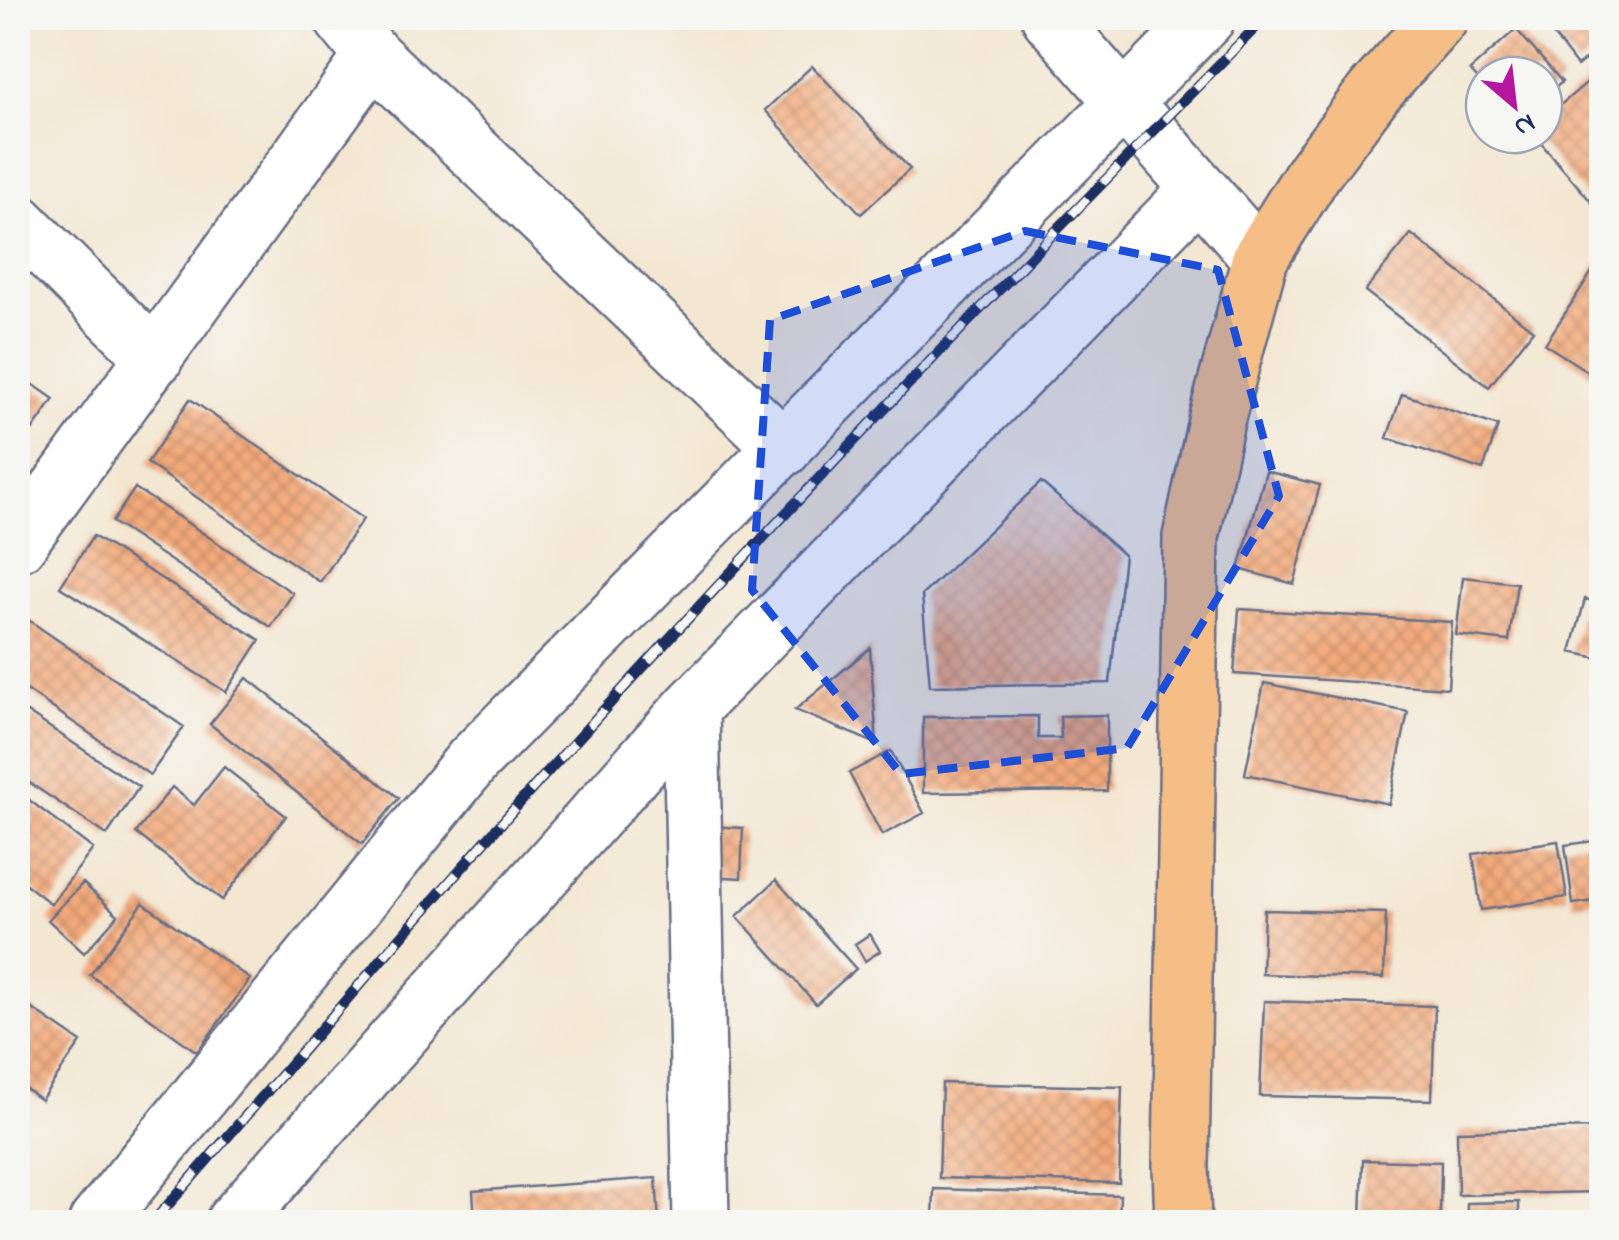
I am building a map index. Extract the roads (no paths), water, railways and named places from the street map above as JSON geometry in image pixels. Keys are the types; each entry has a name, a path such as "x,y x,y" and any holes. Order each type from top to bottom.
{"main road":[{"path":"1183,1222 1191,537 1216,421 1260,258 1326,156 1374,92 1440,18"}],"street":[{"path":"1050,18 1260,258"},
{"path":"97,1222 474,760 1206,18"},
{"path":"18,544 155,358 358,37 784,448"},
{"path":"234,1222 691,708 1199,189"},
{"path":"18,222 155,358"},
{"path":"691,708 701,1222"}],"railway":[{"path":"153,1222 485,842 712,592 986,303 1265,18"}]}
